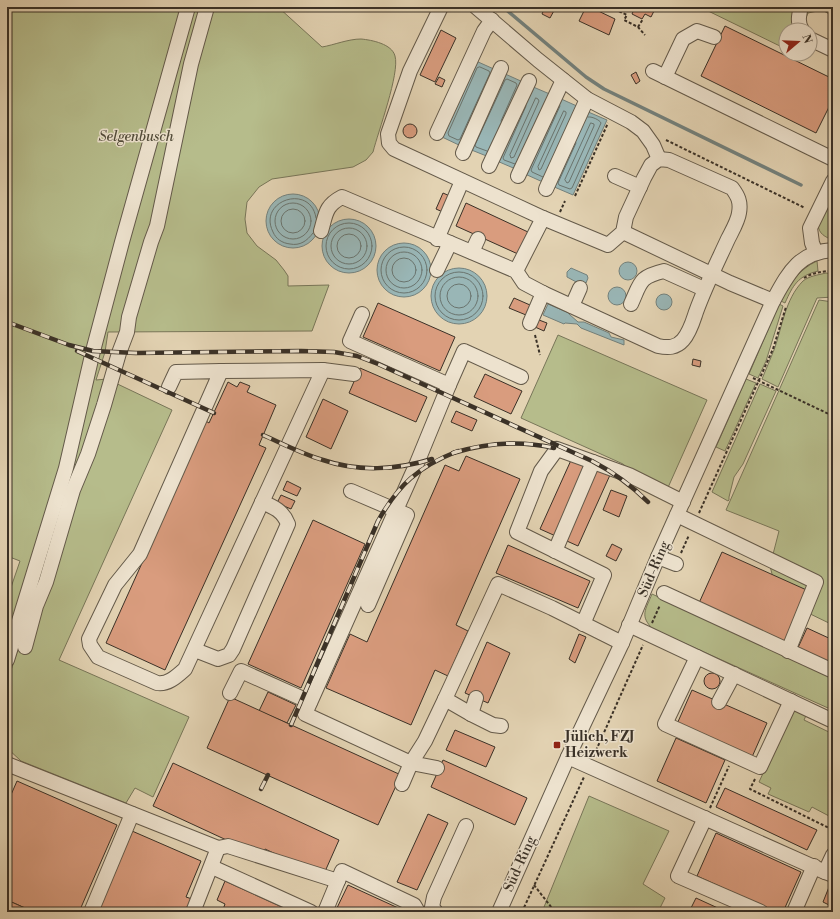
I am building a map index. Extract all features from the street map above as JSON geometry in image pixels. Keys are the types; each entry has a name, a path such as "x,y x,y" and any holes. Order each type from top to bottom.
{"street":[{"path":"7,660 66,468 116,264 188,7"},
{"path":"25,647 36,606 46,582 73,490 88,454 104,405 118,353 127,332 129,317 157,226 188,79 207,7"},
{"path":"321,231 327,209 333,201 342,197 362,211 472,252 516,272 524,283 543,293 658,346 667,348 676,346 688,333 704,289 739,215 740,203 738,196 732,188 725,183 670,160 660,159 652,165 640,187 626,217 622,232 608,245 543,218 462,181 394,149 389,143 388,134 410,71 441,7"},
{"path":"476,7 587,99 632,122 643,131 653,145 660,159"},
{"path":"799,22 798,17 801,7"},
{"path":"437,133 484,31 492,20"},
{"path":"714,37 697,31 682,39 659,74 833,159"},
{"path":"818,43 833,50"},
{"path":"463,153 501,68"},
{"path":"489,166 529,80"},
{"path":"518,176 563,80"},
{"path":"546,189 587,99"},
{"path":"615,176 640,187"},
{"path":"437,270 462,181"},
{"path":"816,253 812,243 810,228 833,181"},
{"path":"516,272 543,218"},
{"path":"622,232 773,301"},
{"path":"472,252 478,239"},
{"name":"Süd-Ring","path":"499,912 568,757 622,643 658,557 773,301 789,272 800,261 816,253 833,250"},
{"path":"631,304 641,282 647,276 664,271 704,289"},
{"path":"572,306 580,288"},
{"path":"530,323 543,293"},
{"path":"362,314 350,341 449,385"},
{"path":"437,768 411,763 305,714 396,511 464,351 521,377"},
{"path":"221,371 140,554 115,585 90,639 90,645 98,656 157,683 163,684 185,669 323,370"},
{"path":"169,387 176,372 323,370 354,374"},
{"path":"583,624 604,576 517,532 541,471 557,449 629,476 680,509 816,582 788,651"},
{"path":"555,551 593,462"},
{"path":"351,491 407,515 368,605"},
{"path":"194,650 218,660 229,655 233,649 288,524 286,517 279,510 262,502"},
{"path":"658,557 676,564"},
{"path":"402,784 411,763 425,741 498,584 622,643"},
{"path":"664,594 833,671"},
{"path":"629,626 833,721"},
{"path":"697,657 665,724 760,767 791,701"},
{"path":"223,658 241,671 310,702"},
{"path":"230,693 241,671"},
{"path":"720,702 734,674"},
{"path":"471,714 476,698"},
{"path":"445,699 493,726 501,726"},
{"path":"568,757 824,871"},
{"path":"8,766 218,848 228,846 338,881"},
{"path":"91,912 132,814"},
{"path":"705,818 678,876 696,889 715,898 760,912"},
{"path":"436,912 432,907 434,897 466,826"},
{"path":"193,912 212,867 218,848"},
{"path":"794,912 824,871 833,855"},
{"path":"212,867 311,912"},
{"path":"325,912 342,871 414,905 418,912"}],"path":[{"path":"610,7 627,14 624,20 638,27 646,35"},
{"path":"638,27 643,19"},
{"path":"643,131 654,134 735,173 817,215"},
{"path":"530,323 540,355"},
{"path":"759,381 833,416"},
{"path":"705,818 735,755"},
{"path":"760,767 750,789 833,830"},
{"path":"534,885 555,912"}],"green space":[{"name":"Selgenbusch","path":"7,7 278,7 322,47 361,39 381,43 390,48 395,56 396,64 392,89 373,152 366,160 353,167 272,179 259,187 247,202 245,219 247,233 257,246 276,260 284,270 288,276 288,286 329,285 312,331 108,332 105,352 96,380 107,379 172,410 59,660 189,717 153,797 135,788 126,803 21,761 7,748 7,682 27,623 7,617 7,599 20,561 7,556"},
{"path":"700,7 833,7 833,16 822,10 808,13 804,22 778,22 778,45"},
{"path":"833,194 833,240 823,235 818,225"},
{"path":"817,261 818,271 811,273 797,282 785,303 781,301 800,273 805,268"},
{"path":"826,273 833,274 833,297 817,298 778,387 762,379 774,350 792,296 805,279"},
{"path":"819,300 833,302 833,625 800,609 774,582 770,566 779,531 726,510"},
{"path":"779,304 783,306 766,361 758,378 749,374"},
{"path":"558,335 707,400 666,492 642,481 623,464 521,418"},
{"path":"746,379 756,383 725,451 716,447"},
{"path":"760,384 776,391 743,464 734,477 728,501 712,492"},
{"path":"652,594 833,677 833,707 828,708 653,629 646,620 645,616 646,608"},
{"path":"796,709 808,711 804,720 833,734 833,808 829,816 812,807 809,812 768,794 771,788 759,782 791,713"},
{"path":"589,796 669,831 643,884 665,898 658,912 542,912"}],"water":[{"path":"476,61 496,70 461,146 442,137"},
{"path":"503,73 523,82 489,157 469,149"},
{"path":"531,86 552,95 518,170 497,161"},
{"path":"559,98 579,107 545,183 525,174"},
{"path":"586,111 607,120 573,195 552,186"},
{"path":"288,194 298,194 312,202 318,211 320,221 318,231 312,240 298,248 288,248 278,243 271,236 266,226 266,216 271,206 278,199"},
{"path":"344,219 354,219 364,223 372,231 376,241 376,251 372,261 364,269 354,273 344,273 334,269 326,261 322,251 322,241 326,231 334,223"},
{"path":"399,243 409,243 419,247 427,255 431,265 431,275 427,285 419,293 409,297 399,297 389,293 381,285 377,275 377,265 381,255 389,247"},
{"path":"628,262 634,265 637,271 634,277 628,280 622,277 619,271 622,265"},
{"path":"459,268 474,273 482,281 487,296 482,311 474,319 459,324 444,319 436,311 431,296 436,281 444,273"},
{"path":"571,268 587,275 588,278 586,283 580,284 567,277 567,272"},
{"path":"613,287 621,287 626,292 624,303 621,305 613,305 608,300 608,292"},
{"path":"661,294 667,294 672,299 670,308 667,310 661,310 656,305 656,299"},
{"path":"548,304 569,313 578,322 584,322 609,333 611,337 624,340 624,345 581,328 577,324 564,324 543,315"}],"building":[{"path":"545,7 556,7 550,18 542,14"},
{"path":"586,7 590,7 615,19 609,35 579,21"},
{"path":"635,7 656,7 651,17 645,14 642,19 632,14"},
{"path":"725,26 778,52 778,62 798,62 833,79 833,99 816,133 701,76"},
{"path":"441,30 456,38 435,82 420,75"},
{"path":"636,72 640,81 636,84 631,75"},
{"path":"439,77 445,80 442,87 435,84"},
{"path":"407,124 413,124 417,128 417,134 413,138 407,138 403,134 403,128"},
{"path":"443,193 452,197 445,213 436,209"},
{"path":"466,203 528,232 518,254 456,226"},
{"path":"514,298 530,305 526,315 509,308"},
{"path":"378,303 455,337 440,371 363,337"},
{"path":"539,320 547,323 544,331 535,327"},
{"path":"693,359 701,361 700,367 692,365"},
{"path":"360,368 427,397 416,422 349,393"},
{"path":"485,374 522,391 511,414 474,397"},
{"path":"228,382 237,387 240,382 250,386 247,392 276,405 259,445 266,448 165,670 106,643 206,421 209,423"},
{"path":"323,399 348,411 331,449 306,437"},
{"path":"456,411 477,420 472,431 451,422"},
{"path":"466,456 520,479 456,625 468,631 448,676 435,670 411,725 326,688 350,634 367,642 445,465 459,471"},
{"path":"572,458 610,475 578,546 540,529"},
{"path":"287,481 301,488 297,496 283,490"},
{"path":"611,490 627,496 619,517 603,510"},
{"path":"281,495 295,501 291,509 277,503"},
{"path":"313,520 365,544 301,688 248,664"},
{"path":"612,544 622,549 616,561 606,556"},
{"path":"508,545 590,581 578,608 496,573"},
{"path":"722,552 811,592 788,643 699,603"},
{"path":"807,628 833,640 833,668 796,652"},
{"path":"579,634 586,637 575,663 569,659"},
{"path":"487,642 510,653 488,703 465,693"},
{"path":"709,673 715,673 720,678 718,687 715,689 709,689 704,684 704,678"},
{"path":"692,690 767,723 752,757 677,724"},
{"path":"268,692 296,705 287,723 259,711"},
{"path":"230,697 401,775 378,825 207,748"},
{"path":"455,730 495,747 486,767 446,750"},
{"path":"676,738 725,760 706,803 657,781"},
{"path":"443,760 527,798 515,825 431,787"},
{"path":"173,763 339,840 323,876 265,849 261,856 153,806"},
{"path":"17,781 117,825 79,912 34,912 7,900 7,804"},
{"path":"725,788 817,830 807,850 716,807"},
{"path":"428,814 448,823 417,890 397,882"},
{"path":"132,831 201,861 186,897 192,899 186,912 97,912"},
{"path":"716,833 801,872 783,912 776,912 697,876"},
{"path":"225,881 293,912 222,912 225,904 217,900"},
{"path":"831,882 833,883 833,907 823,902"},
{"path":"348,885 407,912 335,912"},
{"path":"696,898 720,909 718,912 689,912"},
{"path":"7,900 34,912 7,912"}],"waterway":[{"path":"503,7 586,77 604,89 801,185"}],"railway":[{"path":"7,322 69,345 93,351 136,353 301,351 334,352 357,356 378,364 592,461 622,479 648,502"},
{"path":"77,351 214,413"},
{"path":"263,435 315,458 336,464 364,468 391,467 419,463 432,459"},
{"path":"453,453 490,445 516,443 554,448"},
{"path":"291,725 378,521 394,497 411,478 432,463 458,451"},
{"path":"261,789 268,775"}],"place":[{"name":"Jülich, FZJ Heizwerk","path":"557,745"}]}
